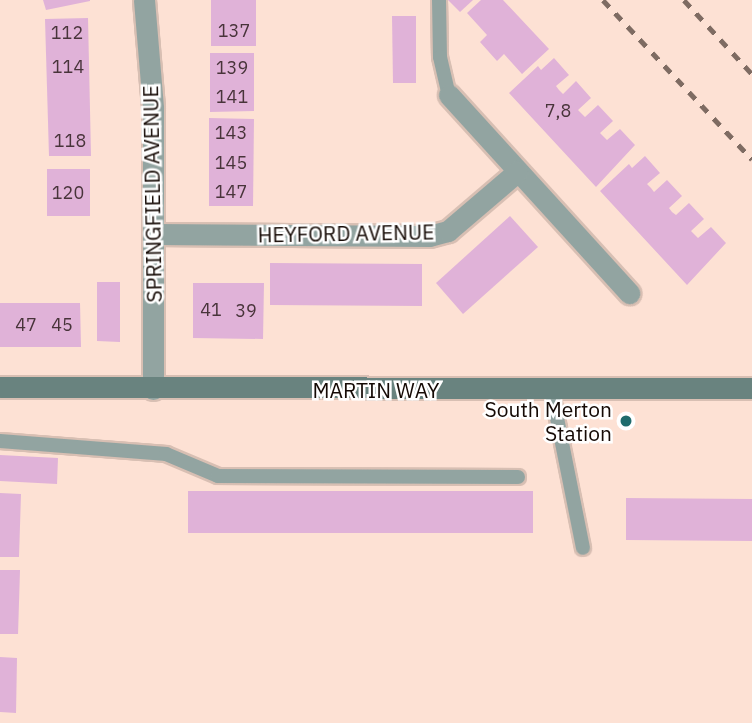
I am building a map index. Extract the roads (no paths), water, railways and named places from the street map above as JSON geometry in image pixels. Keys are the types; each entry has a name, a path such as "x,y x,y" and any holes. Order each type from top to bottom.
{"main road":[{"name":"MARTIN WAY","path":"0,387 752,388"}],"street":[{"name":"SPRINGFIELD AVENUE","path":"144,0 153,108 153,389"},
{"path":"449,95 628,293"},
{"name":"HEYFORD AVENUE","path":"153,234 429,236 448,231 517,172"}],"lane":[{"path":"439,0 440,57 449,95"},
{"path":"551,388 583,548"},
{"path":"0,441 166,454 218,476 518,477"}],"railway":[{"path":"603,0 752,159"},
{"path":"684,0 752,74"}],"place":[{"name":"South Merton Station","path":"626,421"}]}
